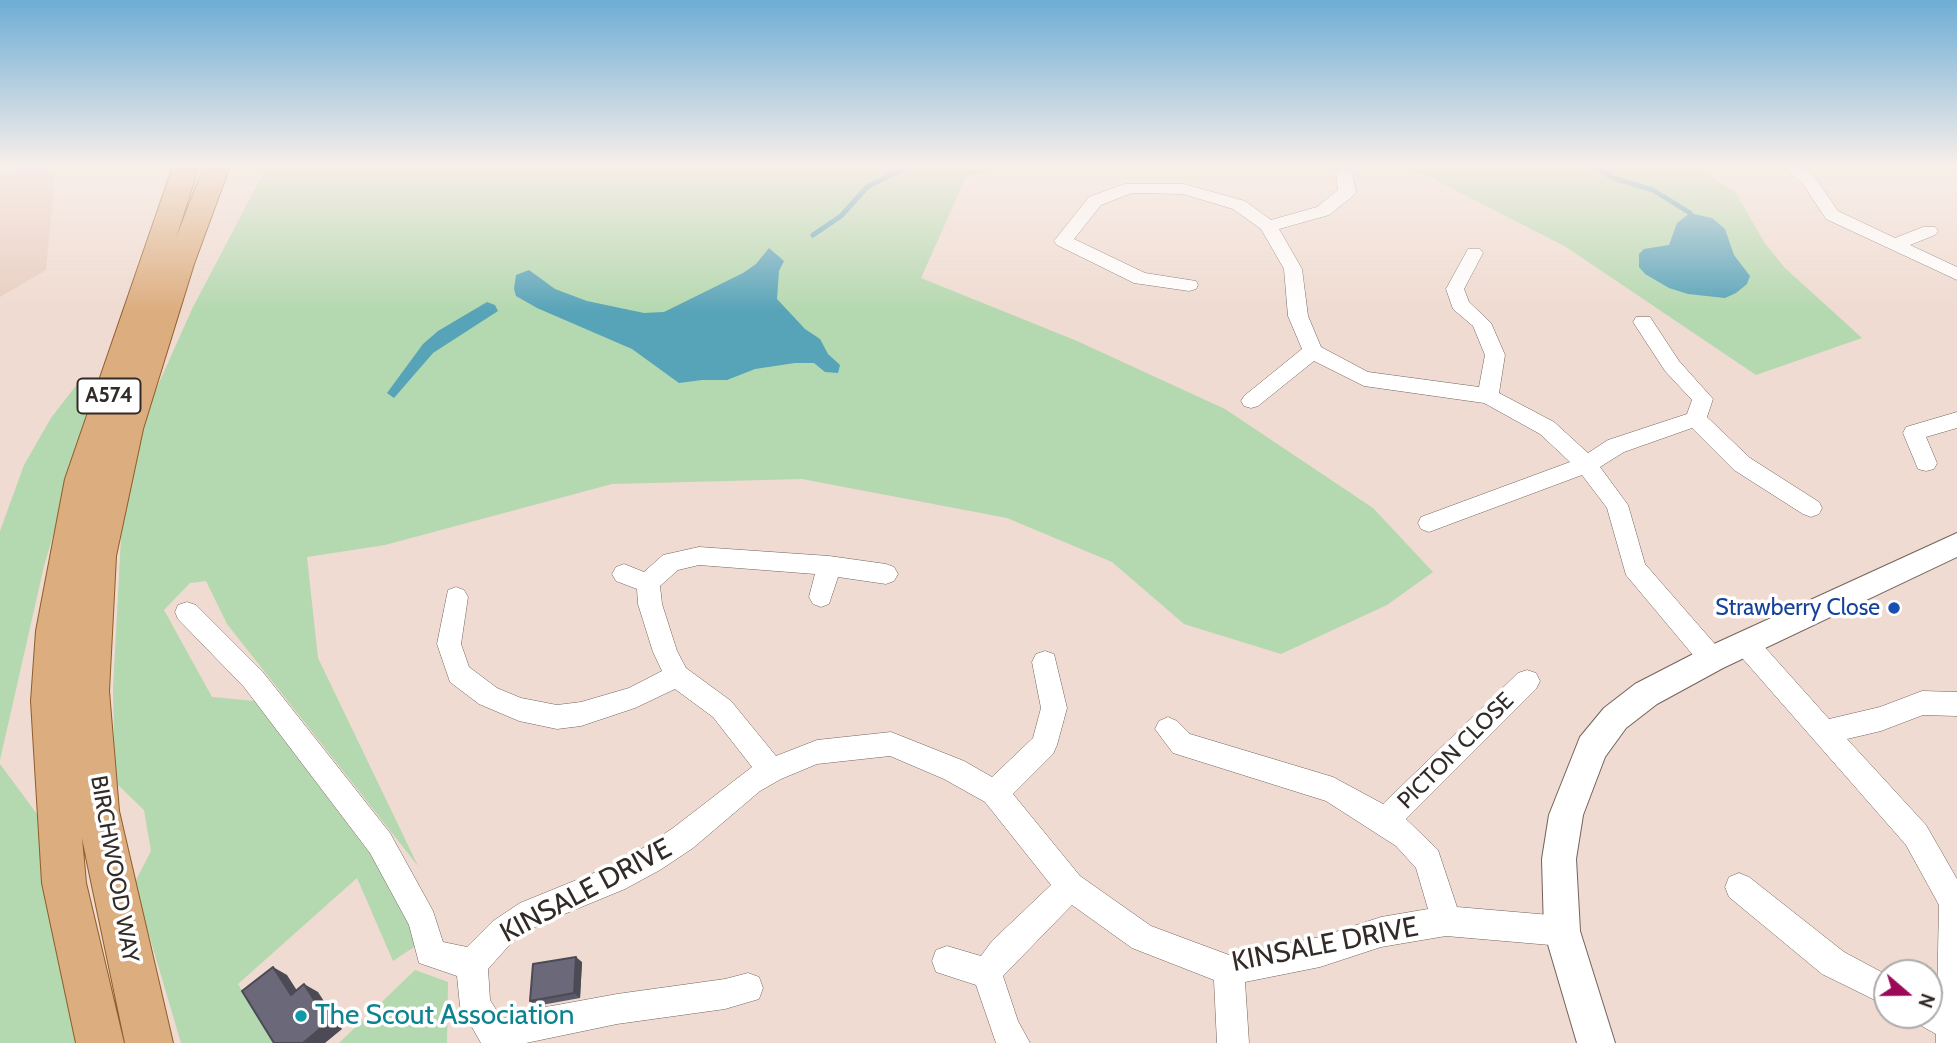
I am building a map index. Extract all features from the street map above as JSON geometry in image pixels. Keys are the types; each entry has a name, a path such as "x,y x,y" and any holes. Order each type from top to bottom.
{"main road":[{"name":"BIRCHWOOD WAY","path":"149,1043 55,631 82,480 170,215"},
{"name":"BIRCHWOOD WAY","path":"100,1043 64,883 70,696 92,621 98,556 127,429 199,215"}],"street":[{"path":"1083,215 1063,241 1141,279 1189,285"},
{"path":"1252,215 1268,226 1293,269 1298,316 1313,351 1364,379 1488,397 1547,428 1586,465 1617,505 1634,568 1712,659"},
{"path":"1268,226 1310,215"},
{"path":"1832,215 1957,274"},
{"path":"1893,245 1930,231"},
{"path":"1474,253 1455,289 1460,305 1481,323 1494,355 1488,397"},
{"path":"1643,321 1672,366 1703,400 1696,419"},
{"path":"1251,401 1313,351"},
{"path":"1429,523 1586,465 1616,446 1696,419"},
{"path":"1696,419 1742,464 1811,508"},
{"path":"1926,463 1914,433 1957,420"},
{"path":"1596,1043 1562,931 1559,859 1566,814 1592,748 1615,718 1646,694 1745,643 1957,544"},
{"path":"648,583 666,566 687,558 715,557 829,566 886,574"},
{"path":"821,597 829,566"},
{"path":"624,574 648,583"},
{"path":"648,583 653,616 665,652 677,676 722,709 771,770"},
{"path":"456,597 449,644 459,674 488,696 519,709 557,718 581,714 635,697 677,676"},
{"path":"187,612 253,679 380,843 423,921 430,952 450,960 473,963 475,1006 498,1040 530,1026 748,988"},
{"path":"1745,643 1916,835 1955,902 1945,1028"},
{"path":"995,793 1044,744 1054,708 1044,656"},
{"name":"PICTON CLOSE","path":"1385,821 1527,681"},
{"path":"1825,732 1881,719 1922,703 1957,704"},
{"path":"1168,729 1182,744 1333,790 1385,821 1406,836 1428,860 1446,921"},
{"name":"KINSALE DRIVE","path":"473,963 503,931 530,914 615,879 649,860 683,838 750,782 771,770 817,752 891,744 954,770 995,793 1070,886 1142,938 1229,970 1320,951 1381,932 1446,921 1562,931"},
{"path":"987,973 1003,952 1070,886"},
{"path":"1739,887 1833,963 1873,984"},
{"path":"947,961 987,973"},
{"path":"1229,970 1233,1043"},
{"path":"987,973 1005,1028 1014,1043"}],"shaded area":[{"path":"0,215 51,215 46,270 0,297"}],"green space":[{"path":"241,215 949,215 921,278 1077,341 1225,409 1373,508 1433,572 1387,605 1281,654 1184,624 1112,562 1007,518 802,479 612,484 385,545 307,557 318,658 418,866 227,624 206,581 190,583 164,610 212,697 255,701 380,867 420,943 393,961 357,878 238,984 273,1043 181,1043 134,884 151,851 144,810 115,782 113,689 122,519 141,423 193,307"},
{"path":"1503,215 1748,215 1764,242 1785,268 1862,338 1756,375 1566,247"},
{"path":"78,383 97,386 44,566 0,760 0,531 24,465 51,418"},
{"path":"0,764 37,814 83,1043 0,1043"},
{"path":"415,970 448,982 447,1043 339,1043"}],"water":[{"path":"1688,215 1697,215 1712,218 1725,229 1734,255 1750,276 1747,284 1725,298 1688,294 1669,288 1645,274 1639,267 1639,254 1644,249 1669,245 1677,223"},
{"path":"769,248 784,261 779,271 777,299 805,329 820,339 828,354 840,365 838,373 825,372 814,363 795,363 755,369 727,380 679,383 632,349 537,308 516,296 514,289 516,275 529,270 555,289 587,301 644,313 664,312 743,273 756,264"},
{"path":"487,302 495,305 498,311 433,353 394,398 387,393 423,344 438,331"}],"building":[{"path":"576,957 574,993 530,1001 533,964"},
{"name":"The Scout Association","path":"273,967 291,995 304,984 328,1022 303,1043 274,1043 242,991"}],"waterway":[{"path":"813,235 842,215"}],"place":[{"name":"Strawberry Close","path":"1894,608"},
{"name":"The Scout Association","path":"301,1016"}]}
